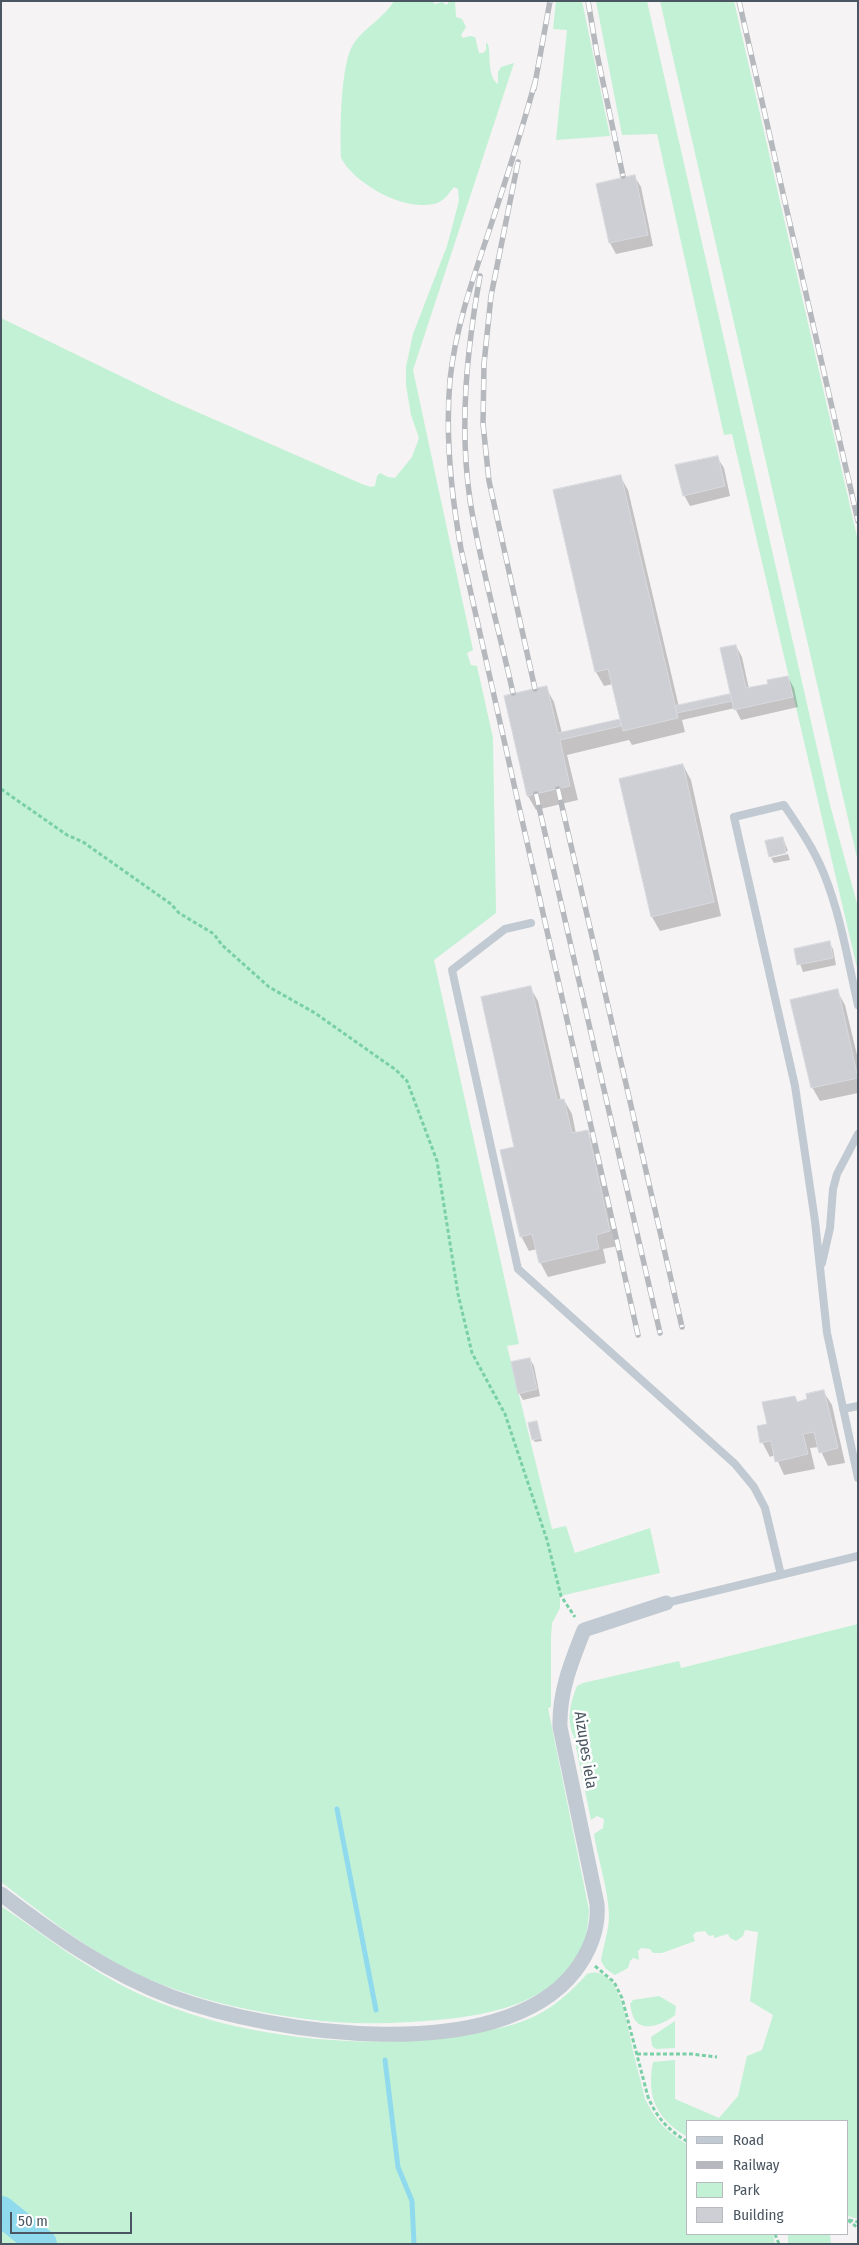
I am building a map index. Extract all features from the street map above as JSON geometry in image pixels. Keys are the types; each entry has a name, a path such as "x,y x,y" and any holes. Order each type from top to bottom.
{"street":[{"path":"584,1630 666,1603"},
{"name":"Aizupes iela","path":"1,1894 43,1926 89,1957 137,1982 172,1997 244,2018 332,2032 410,2034 471,2026 506,2017 527,2009 547,1998 564,1983 583,1960 594,1935 597,1904 560,1727 566,1674 584,1630"}],"lane":[{"path":"858,1005 836,912 824,874 809,844 789,812 784,805 734,817 795,1086 804,1141 827,1333 858,1478"},
{"path":"531,923 505,929 452,970 518,1270 735,1464 754,1487 765,1508 781,1575"},
{"path":"820,1270 830,1228 833,1189 837,1174 858,1134"},
{"path":"843,1409 858,1406"},
{"path":"666,1603 858,1556"}],"path":[{"path":"1,789 67,835 83,842 171,904 179,912 214,934 222,945 269,987 315,1013 396,1070 407,1081 437,1161 458,1294 472,1353 505,1414 547,1540 561,1596 584,1630"},
{"path":"583,1960 609,1976 618,1988 627,2010 648,2096 654,2110 668,2129 686,2141"},
{"path":"637,2054 692,2054 717,2057"}],"green space":[{"path":"394,1 432,1 435,4 442,2 447,5 449,1 455,1 456,17 462,19 466,27 461,35 463,38 475,37 479,53 483,53 486,50 486,43 488,44 492,76 498,84 498,72 501,67 514,63 413,370 473,650 467,653 471,665 477,666 493,738 496,913 434,960 519,1344 507,1346 552,1529 566,1526 575,1553 650,1528 660,1573 560,1596 560,1608 552,1623 551,1707 548,1708 589,1910 588,1926 581,1951 567,1971 549,1987 529,1999 507,2008 458,2018 398,2023 358,2023 319,2021 252,2010 215,2002 163,1985 141,1976 98,1953 1,1882 1,318 172,401 362,484 371,487 375,486 377,476 380,473 395,478 412,457 419,438 411,415 406,385 406,367 413,334 447,246 459,201 458,189 454,187 445,198 437,203 425,205 411,204 397,200 370,187 358,178 341,158 343,81 349,53 358,37"},
{"path":"556,1 582,1 610,136 556,140 567,30 553,29"},
{"path":"596,1 647,1 830,805 858,907 858,972 732,434 724,435 657,134 622,135"},
{"path":"660,1 734,1 858,541 858,862"},
{"path":"858,1624 858,2219 849,2216 849,2120 686,2120 686,2136 668,2123 656,2106 651,2086 653,2062 675,2060 675,2099 719,2118 738,2096 747,2056 762,2050 773,2015 750,2001 758,1932 745,1930 743,1936 736,1941 730,1938 728,1934 714,1938 714,1935 709,1936 705,1931 696,1932 693,1935 695,1941 662,1953 653,1953 650,1949 641,1948 638,1951 639,1960 633,1958 628,1968 615,1975 606,1969 601,1961 609,1915 605,1884 594,1834 603,1828 604,1819 597,1816 591,1820 570,1724 571,1705 577,1686 583,1683 679,1661 681,1668"},
{"path":"1,1906 83,1963 135,1992 173,2008 213,2020 255,2030 298,2037 342,2041 386,2041 428,2039 492,2030 516,2024 539,2014 561,1999 587,1974 597,1973 605,1976 612,1983 622,2003 645,2099 663,2126 686,2144 686,2235 773,2235 775,2244 1,2244"},
{"path":"659,1996 676,2006 675,2015 661,2024 644,2026 639,2024 632,2014 630,2004 633,2000"},
{"path":"675,2021 675,2048 656,2049 652,2046 651,2037"},
{"path":"788,2235 830,2235 831,2244 788,2244"}],"building":[{"path":"635,175 648,235 609,243 596,184"},
{"path":"718,456 725,486 683,496 675,465"},
{"path":"621,475 678,718 623,731 608,669 595,672 553,490"},
{"path":"736,645 746,688 768,684 767,680 788,676 793,697 734,710 720,648"},
{"path":"547,686 558,733 620,719 621,726 560,740 570,786 527,796 504,696"},
{"path":"730,694 732,701 677,713 675,706"},
{"path":"683,764 714,902 651,917 619,779"},
{"path":"783,837 786,853 769,857 765,841"},
{"path":"830,941 833,958 797,965 794,949"},
{"path":"531,986 557,1100 564,1099 572,1133 588,1130 610,1231 596,1235 599,1249 539,1263 532,1234 520,1237 500,1150 514,1147 481,997"},
{"path":"838,989 858,1078 811,1088 790,1000"},
{"path":"530,1358 537,1389 518,1394 511,1362"},
{"path":"824,1390 838,1448 819,1453 814,1432 803,1434 808,1454 775,1462 771,1441 760,1443 757,1426 767,1424 762,1402 795,1396 797,1402 807,1399 806,1394"},
{"path":"537,1421 541,1438 532,1440 528,1423"}],"waterway":[{"path":"337,1809 376,2010"},
{"path":"385,2060 398,2167 412,2201 414,2244"},
{"path":"1,2211 42,2244"}],"railway":[{"path":"534,89 550,1"},
{"path":"588,1 597,54 623,176"},
{"path":"739,1 858,521"},
{"path":"535,82 470,290 452,362 448,423 450,465 461,549 638,1335"},
{"path":"518,162 491,296 484,364 483,424 489,481 535,689"},
{"path":"480,276 471,331 466,387 465,444 467,472 479,549 513,693"},
{"path":"558,789 682,1327"},
{"path":"536,794 660,1333"}]}
